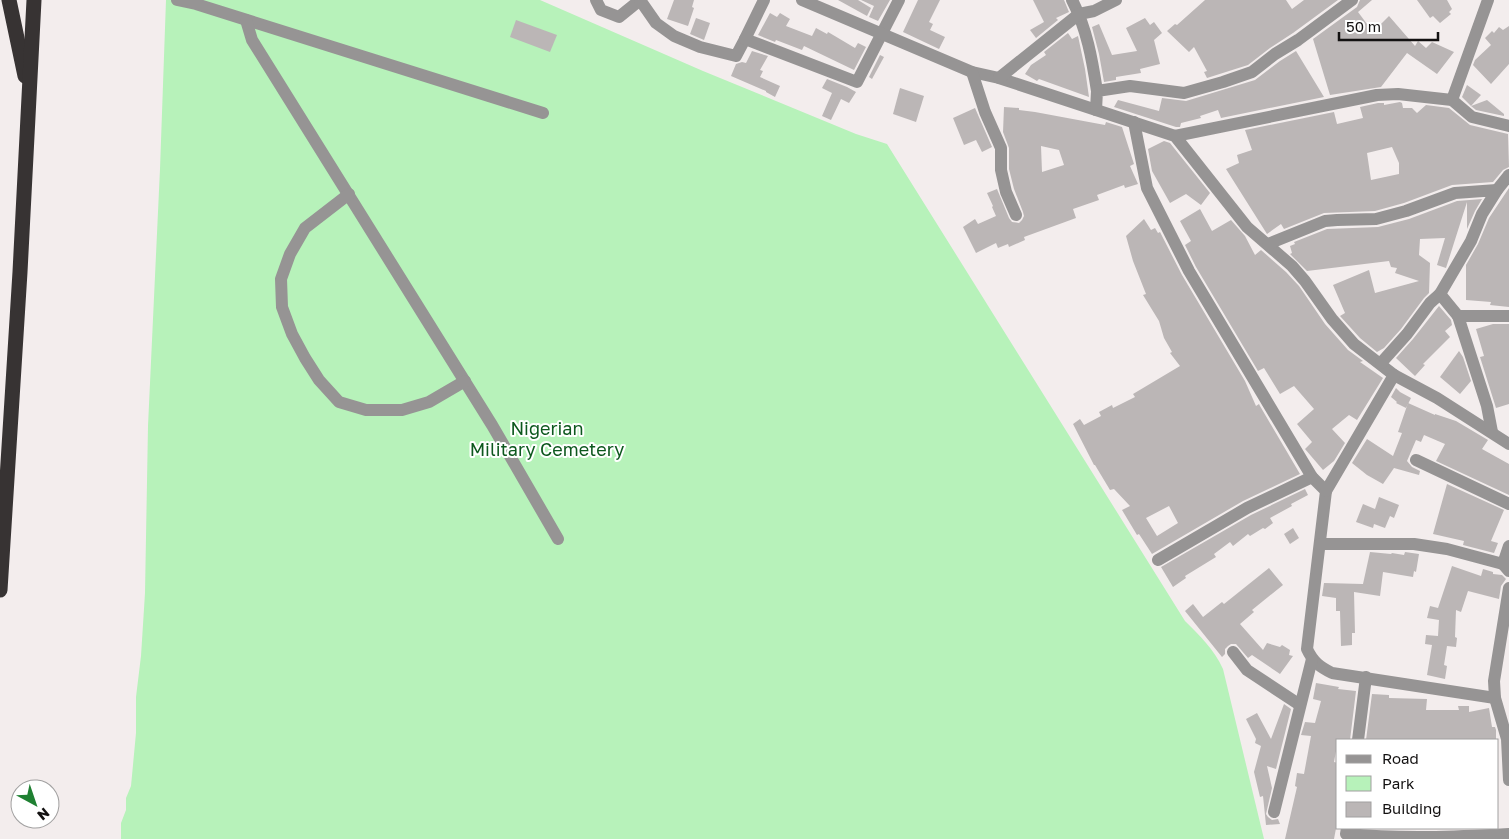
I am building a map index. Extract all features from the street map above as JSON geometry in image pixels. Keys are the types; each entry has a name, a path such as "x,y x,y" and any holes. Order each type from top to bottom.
{"highway":[{"path":"9,0 30,97"},
{"path":"0,590 30,97 34,0"}],"street":[{"path":"177,0 196,4 544,113"},
{"path":"596,0 601,10 619,17 640,0 656,23 674,36 700,47 736,56 764,0"},
{"path":"802,0 972,72 999,78 1175,136 1377,95 1398,94 1452,100 1472,116 1509,126"},
{"path":"746,39 857,82 899,0"},
{"path":"1072,0 1080,14 1090,50 1097,91 1096,110"},
{"path":"999,78 1080,14 1094,11 1116,0"},
{"path":"1097,91 1130,86 1184,93 1252,72 1274,54 1298,40 1352,0"},
{"path":"1452,100 1488,0"},
{"path":"246,20 252,40 492,425 558,539"},
{"path":"972,72 985,112 1001,148 1001,170 1006,192 1016,215"},
{"path":"1134,122 1147,188 1189,272 1312,477 1326,492"},
{"path":"1175,136 1247,227 1292,266 1332,319 1354,344 1381,363 1394,375 1437,398 1509,444"},
{"path":"1381,363 1407,334 1430,303 1440,294 1471,241 1482,214 1509,175"},
{"path":"1268,244 1325,221 1376,219 1406,211 1455,193 1497,190"},
{"path":"349,194 305,228 290,254 280,279 282,307 292,334 305,358 319,380 339,402 366,410 402,410 429,402 465,382"},
{"path":"1440,294 1458,316 1487,406 1492,432"},
{"path":"1458,316 1509,316"},
{"path":"1394,375 1326,492 1307,649 1312,659 1322,668 1332,673 1495,698"},
{"path":"1416,460 1509,504"},
{"path":"1158,560 1247,508 1312,477"},
{"path":"1320,544 1414,544 1447,549 1506,568 1509,546"},
{"path":"1509,588 1494,681 1495,698 1507,739 1509,780"},
{"path":"1233,652 1247,670 1300,705"},
{"path":"1274,812 1312,659"},
{"path":"1358,739 1366,677"},
{"path":"1347,834 1379,838 1436,839 1509,834"}],"green space":[{"name":"Nigerian Military Cemetery","path":"166,0 540,0 703,71 856,134 887,144 1185,621 1206,643 1223,669 1264,839 121,839 121,823 126,810 126,798 131,786 145,593 148,426"}],"building":[{"path":"674,0 694,0 692,7 694,8 688,26 667,19"},
{"path":"838,0 858,0 871,8 867,16"},
{"path":"861,0 890,0 878,21 869,17 874,6"},
{"path":"918,0 940,0 929,22 933,24 930,30 945,37 939,49 903,32"},
{"path":"1033,0 1064,0 1069,12 1056,18 1058,20 1036,38 1030,30 1044,22"},
{"path":"1205,0 1286,0 1292,9 1304,0 1338,0 1248,65 1207,78 1204,72 1207,71 1194,47 1189,52 1167,31 1175,24 1177,25"},
{"path":"1360,0 1372,0 1358,12 1373,32 1389,16 1415,46 1418,41 1426,48 1432,42 1454,52 1437,74 1407,53 1381,87 1330,95 1313,39 1357,7"},
{"path":"1417,0 1447,0 1452,9 1449,12 1451,14 1440,23 1433,16 1430,18"},
{"path":"770,13 777,17 780,13 790,19 786,26 812,36 816,28 827,34 828,32 855,48 858,43 866,47 854,70 804,46 802,50 758,35"},
{"path":"696,18 710,23 704,40 690,34"},
{"path":"1145,18 1150,25 1154,22 1162,33 1154,40 1160,64 1140,69 1141,73 1116,77 1116,80 1104,82 1092,27 1099,24 1112,55 1137,51 1126,28"},
{"path":"516,20 557,35 550,52 510,37"},
{"path":"1509,26 1509,64 1491,84 1473,65 1475,60 1491,45 1485,38 1492,31 1494,33 1499,27 1503,30"},
{"path":"1068,33 1072,39 1078,36 1089,97 1039,79 1037,81 1025,74 1031,65 1046,55 1044,52"},
{"path":"752,51 768,56 760,70 763,71 760,77 780,86 775,97 766,91 731,76 736,64 746,63"},
{"path":"1296,51 1324,97 1221,118 1218,110 1200,116 1201,118 1181,123 1180,127 1114,107 1118,100 1159,111 1162,98 1186,101 1255,80"},
{"path":"880,55 884,57 872,79 869,77"},
{"path":"827,79 856,92 849,103 841,99 831,120 822,116 832,93 822,88"},
{"path":"1467,85 1481,95 1471,106 1462,97"},
{"path":"900,88 924,96 916,122 893,114"},
{"path":"1487,100 1504,116 1476,110 1471,106"},
{"path":"1400,102 1403,108 1412,108 1417,113 1426,105 1449,108 1470,125 1508,134 1509,167 1503,170 1493,182 1452,185 1404,203 1375,211 1324,213 1284,229 1281,224 1267,234 1226,169 1239,163 1237,155 1252,150 1245,130 1334,112 1337,124 1363,118 1360,107 1378,103 1384,103 1384,105","holes":["1392,147 1399,163 1399,174 1371,180 1367,153"]},
{"path":"1004,107 1019,108 1019,110 1105,125 1106,122 1122,127 1134,164 1130,166 1138,184 1125,188 1124,185 1097,195 1099,200 1073,209 1076,218 1024,237 1025,240 1009,247 1008,244 998,248 996,243 976,253 963,227 975,219 978,224 996,216 987,193 997,189 1012,222 1019,223 1024,216 1009,169 1009,148 1003,132","holes":["1041,146 1059,150 1064,165 1042,172"]},
{"path":"975,108 992,147 982,152 976,140 964,145 953,118"},
{"path":"1164,141 1170,143 1210,193 1201,205 1186,194 1170,203 1152,171 1148,149"},
{"path":"1509,188 1509,307 1490,305 1491,302 1466,300 1466,265 1478,244 1489,218"},
{"path":"1482,199 1467,229 1467,202 1446,268 1437,265 1445,238 1420,239 1419,255 1430,263 1429,293 1401,329 1384,348 1377,352 1360,338 1340,316 1345,313 1333,285 1369,270 1375,293 1419,281 1395,273 1397,268 1391,267 1389,261 1307,271 1290,254 1292,253 1290,246 1295,244 1294,242 1327,229 1378,227 1409,219 1457,201"},
{"path":"1200,209 1212,231 1231,220 1245,236 1255,255 1261,250 1286,272 1299,286 1325,324 1348,350 1363,361 1360,362 1383,378 1357,420 1349,415 1332,429 1345,443 1334,461 1323,470 1305,449 1312,442 1297,424 1314,409 1294,386 1280,394 1264,368 1258,371 1196,267 1185,245 1191,241 1180,221"},
{"path":"1144,219 1151,230 1155,228 1158,233 1160,232 1182,275 1245,381 1256,406 1259,404 1300,474 1243,501 1152,554 1139,534 1137,535 1122,510 1130,506 1114,489 1110,490 1094,465 1073,424 1080,419 1084,425 1101,416 1099,412 1112,405 1113,408 1135,397 1133,394 1180,366 1170,353 1172,352 1164,338 1159,321 1143,295 1146,294 1133,261 1126,236","holes":["1169,506 1178,523 1157,536 1146,518"]},
{"path":"1439,306 1451,320 1452,325 1445,331 1450,337 1423,364 1425,365 1415,376 1396,358"},
{"path":"1493,324 1509,324 1509,404 1496,408 1480,357 1484,356 1476,329"},
{"path":"1459,351 1471,381 1460,394 1440,377"},
{"path":"1396,388 1411,398 1406,408 1396,403 1391,397"},
{"path":"1408,403 1435,415 1456,421 1488,440 1482,449 1509,464 1509,495 1436,461 1445,444 1424,435 1421,442 1416,440 1407,461 1412,467 1420,471 1419,475 1394,468 1383,484 1367,475 1352,463 1367,439 1393,456 1402,433 1398,432"},
{"path":"1447,484 1504,510 1491,541 1498,543 1494,553 1463,545 1464,541 1433,534"},
{"path":"1305,489 1308,495 1270,518 1273,523 1265,529 1263,528 1250,536 1248,534 1233,546 1230,542 1214,554 1216,557 1185,576 1186,578 1173,587 1161,567 1251,515"},
{"path":"1379,497 1399,505 1394,518 1390,516 1385,528 1374,524 1373,528 1356,522 1363,504 1375,509"},
{"path":"1293,528 1299,538 1290,544 1284,534"},
{"path":"1370,552 1404,555 1405,552 1419,554 1416,572 1414,571 1413,577 1383,572 1380,596 1354,592 1355,633 1352,633 1352,645 1341,646 1340,611 1336,611 1336,598 1322,596 1324,583 1363,584"},
{"path":"1452,566 1481,576 1483,569 1493,572 1493,574 1502,575 1506,579 1501,586 1499,599 1468,591 1461,612 1456,610 1456,647 1447,646 1444,665 1447,666 1445,679 1427,675 1432,645 1425,644 1426,635 1438,636 1439,620 1427,618 1430,606 1438,608"},
{"path":"1269,568 1283,585 1252,610 1254,612 1240,624 1263,650 1267,643 1280,647 1282,645 1290,650 1289,655 1293,656 1280,674 1252,655 1248,658 1236,644 1228,646 1222,657 1185,611 1193,604 1203,617 1222,602 1224,604"},
{"path":"1316,683 1339,687 1338,689 1356,691 1350,739 1336,739 1334,762 1336,762 1336,828 1334,839 1285,839 1297,787 1295,786 1297,773 1304,774 1311,736 1301,735 1305,722 1315,723 1321,701 1313,699"},
{"path":"1372,694 1389,695 1389,698 1427,699 1426,710 1459,710 1458,706 1469,706 1469,712 1489,708 1492,727 1495,727 1496,730 1496,739 1366,739"},
{"path":"1284,704 1291,709 1276,769 1267,766 1272,788 1266,814 1272,820 1278,819 1280,824 1266,825 1263,796 1260,797 1254,772 1261,746 1255,743 1256,739 1246,719 1257,713 1271,739"}]}
